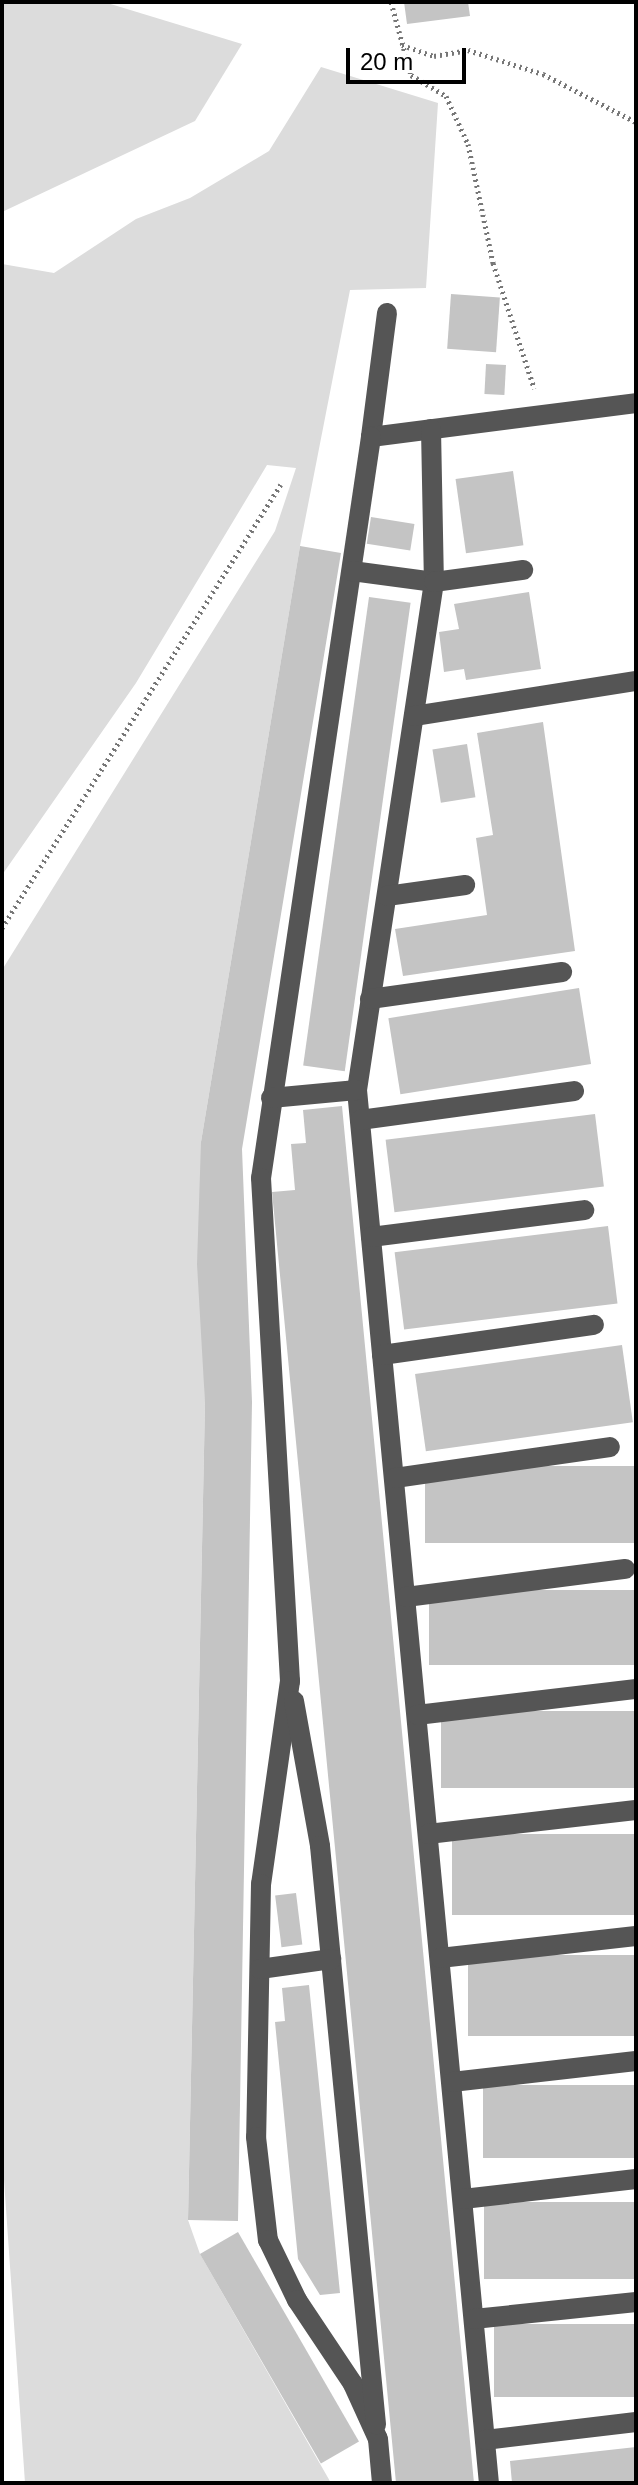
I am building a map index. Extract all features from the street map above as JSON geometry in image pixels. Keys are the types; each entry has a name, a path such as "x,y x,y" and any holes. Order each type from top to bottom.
{"lane":[{"path":"382,2483 331,1959 290,1681 261,1260 271,1098 352,571 387,313"},
{"path":"371,437 636,403"},
{"path":"431,429 434,582 357,1090 489,2483"},
{"path":"352,571 434,582 523,570"},
{"path":"414,716 636,681"},
{"path":"387,896 465,885"},
{"path":"370,999 562,972"},
{"path":"271,1098 357,1090"},
{"path":"360,1120 574,1091"},
{"path":"371,1237 584,1210"},
{"path":"382,1355 594,1325"},
{"path":"395,1478 610,1447"},
{"path":"406,1597 625,1569"},
{"path":"290,1681 261,1884 256,2137 268,2240 378,2439"},
{"path":"417,1715 636,1689"},
{"path":"428,1834 636,1810"},
{"path":"440,1958 636,1936"},
{"path":"260,1969 331,1959"},
{"path":"452,2082 636,2061"},
{"path":"463,2199 636,2179"},
{"path":"474,2319 636,2302"},
{"path":"485,2440 636,2422"}],"path":[{"path":"391,2 411,75 446,96 468,144 493,263 542,415"},
{"path":"402,45 434,56 468,50 543,74 636,122"},
{"path":"2,928 281,484"}],"shaded area":[{"path":"2,2 104,2 242,44 195,121 2,212"},
{"path":"321,67 438,103 426,288 350,290 300,546 201,1142 205,1403 188,2220 200,2254 331,2483 25,2483 2,2151 2,970 275,531 296,468 267,465 136,683 2,875 2,264 54,273 136,219 190,198 269,151"}],"building":[{"path":"404,2 468,2 470,16 407,24"},
{"path":"451,294 500,297 496,352 447,349"},
{"path":"486,364 506,365 504,395 484,394"},
{"path":"513,471 523,545 466,553 456,479"},
{"path":"371,517 414,524 410,551 367,544"},
{"path":"300,546 341,553 242,1149 252,1402 238,2221 188,2220 205,1403 197,1264 201,1142"},
{"path":"529,592 541,669 466,680 464,669 444,672 439,632 459,629 454,604"},
{"path":"369,597 411,603 345,1071 303,1065"},
{"path":"543,722 575,951 403,976 395,929 487,915 476,838 493,835 477,733"},
{"path":"467,744 475,797 441,803 432,749"},
{"path":"579,988 591,1064 400,1094 388,1018"},
{"path":"342,1106 474,2483 396,2483 272,1192 295,1190 291,1144 306,1143 303,1110"},
{"path":"595,1114 604,1186 394,1212 386,1140"},
{"path":"608,1226 618,1303 404,1330 395,1252"},
{"path":"622,1345 633,1422 426,1451 415,1374"},
{"path":"425,1466 636,1466 636,1543 425,1543"},
{"path":"429,1590 636,1590 636,1665 429,1665"},
{"path":"441,1711 636,1711 636,1788 441,1788"},
{"path":"452,1834 636,1834 636,1915 452,1915"},
{"path":"296,1893 302,1945 281,1947 275,1896"},
{"path":"468,1955 636,1955 636,2036 468,2036"},
{"path":"309,1985 340,2293 320,2295 298,2259 275,2022 285,2021 282,1988"},
{"path":"483,2085 636,2085 636,2158 483,2158"},
{"path":"484,2202 636,2202 636,2279 484,2279"},
{"path":"238,2232 359,2442 321,2464 200,2254"},
{"path":"494,2324 636,2324 636,2397 494,2397"},
{"path":"636,2447 636,2483 512,2483 510,2461"}]}
